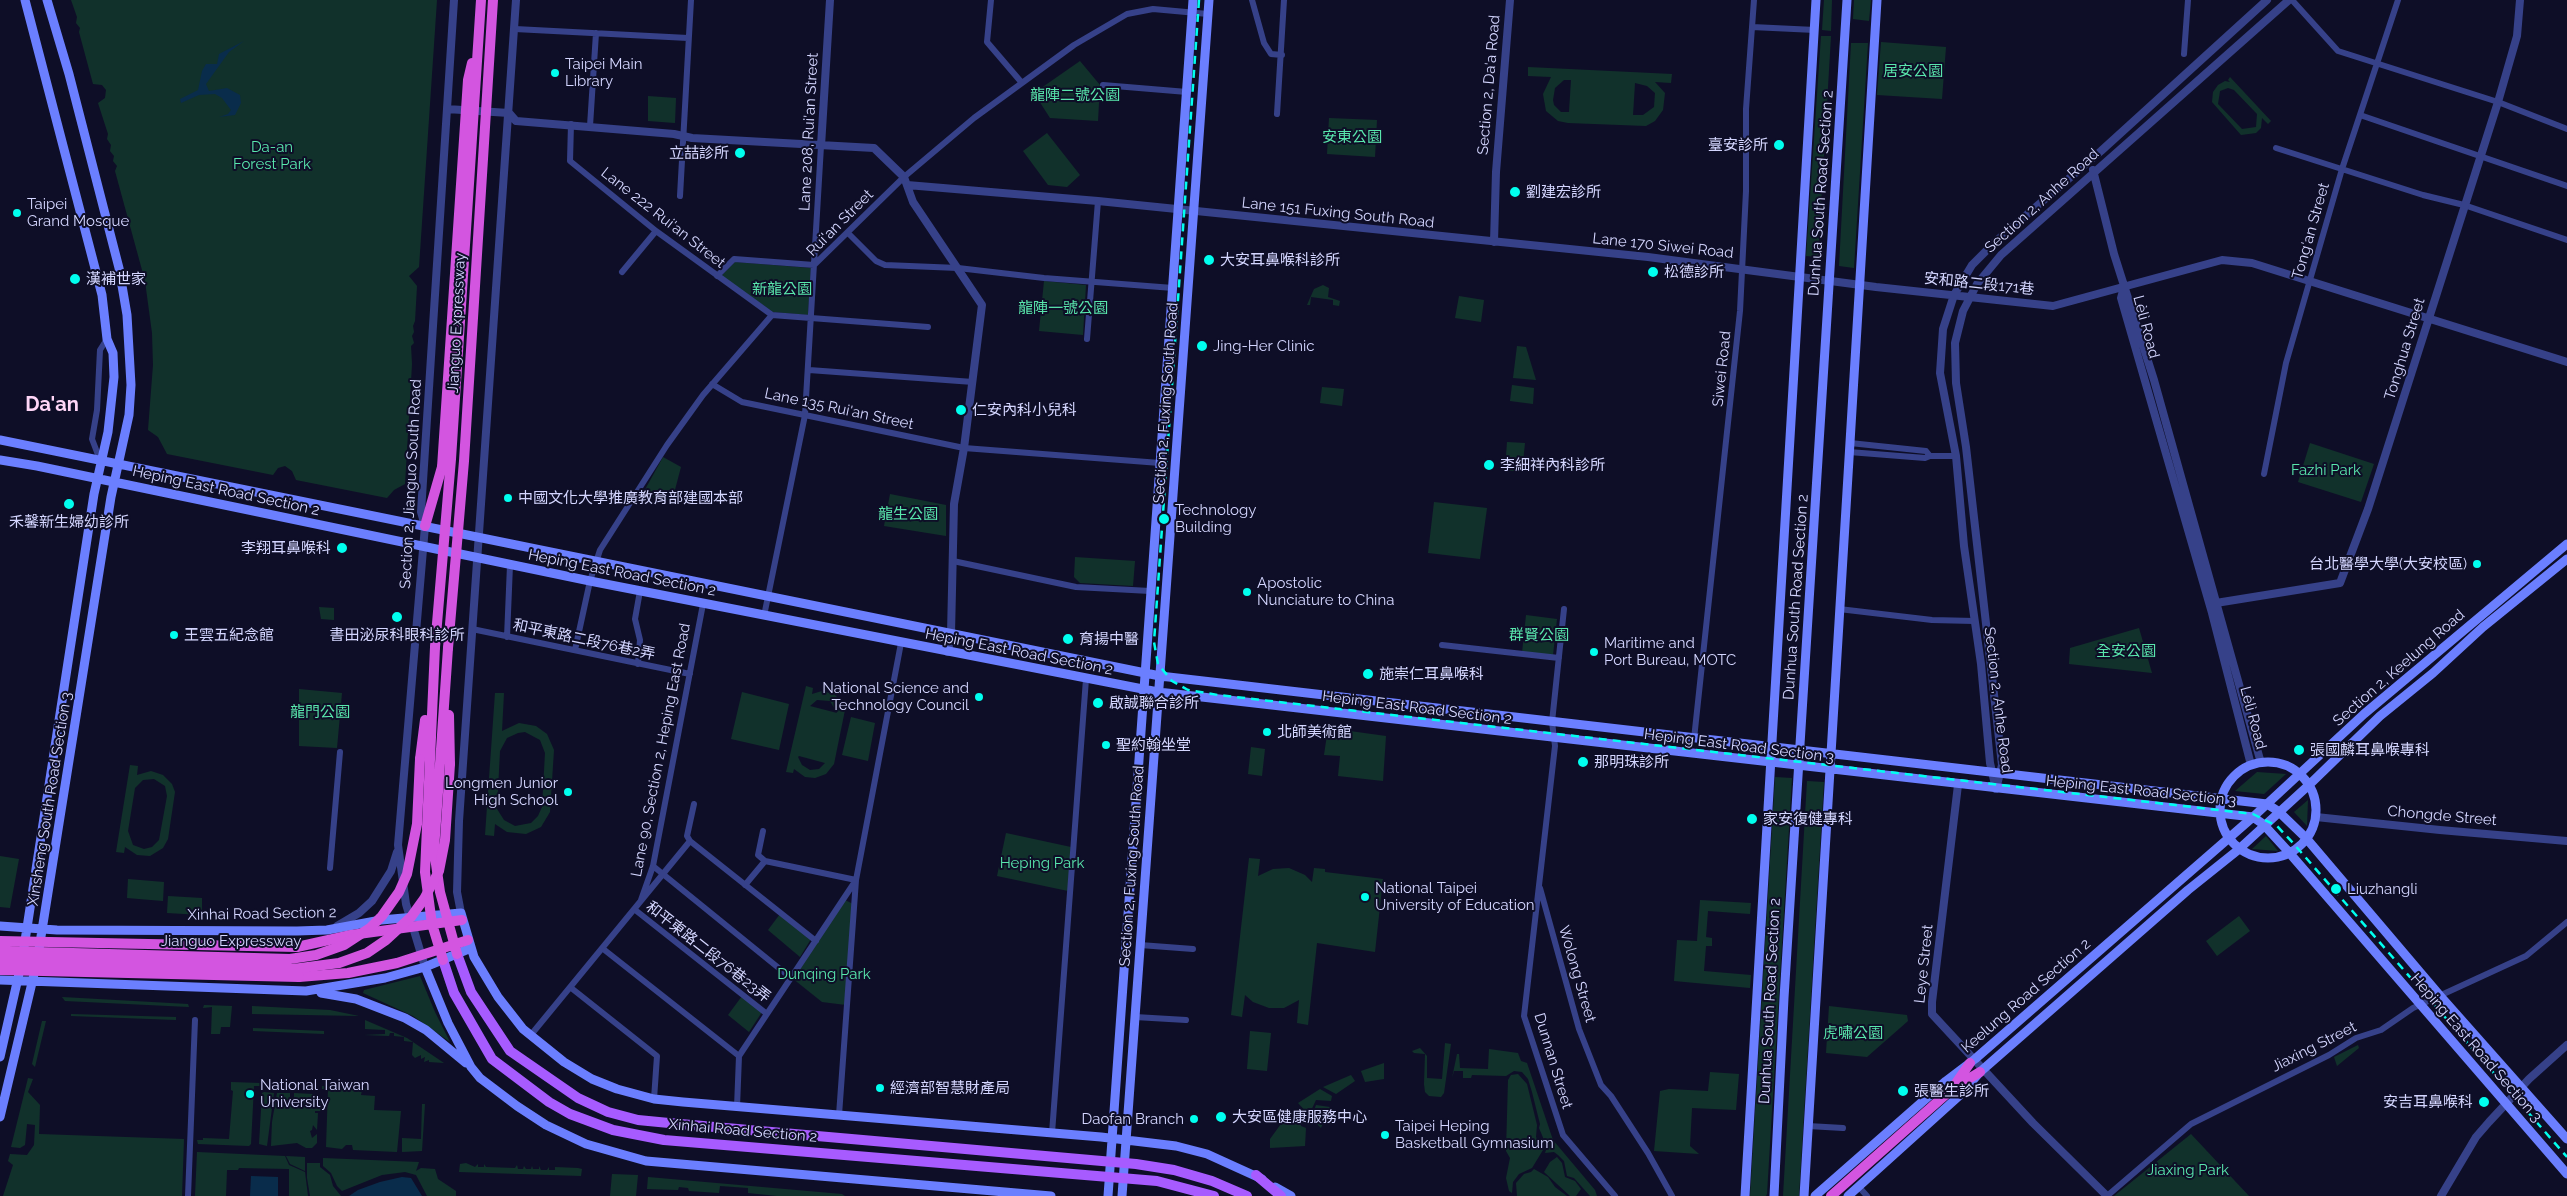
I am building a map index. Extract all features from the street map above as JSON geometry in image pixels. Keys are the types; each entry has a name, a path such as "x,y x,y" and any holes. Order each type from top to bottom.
{"highway":[{"name":"Jianguo Expressway","path":"441,956 432,920 425,872 435,647 451,459 482,0"},
{"name":"Jianguo Expressway","path":"455,950 435,872 434,850 448,648 464,461 493,0"},
{"path":"425,526 442,467 468,80 480,17"},
{"name":"Jianguo Expressway","path":"0,951 290,959 330,951 370,928 399,892 412,856 420,759 435,647"},
{"name":"Jianguo Expressway","path":"0,960 293,969 339,963 367,952 386,940 411,917 424,899 439,871 450,764 448,648"},
{"path":"0,941 297,947 411,923 461,916"},
{"path":"0,970 299,977 424,962 469,944"},
{"path":"1952,1089 1972,1061"},
{"path":"1831,1196 1952,1089 1982,1071"}],"main road":[{"name":"Xinsheng South Road Section 3","path":"0,1057 18,981 97,478 108,432 114,377 113,353 107,339 102,295 25,0"},
{"name":"Xinsheng South Road Section 3","path":"0,1117 33,982 43,929 114,482 120,463 129,415 131,385 127,315 119,268 47,0"},
{"name":"Section 2, Fuxing South Road","path":"1108,1196 1193,0"},
{"name":"Section 2, Fuxing South Road","path":"1121,1196 1124,1178 1209,0"},
{"name":"Dunhua South Road Section 2","path":"1745,1196 1816,0"},
{"name":"Dunhua South Road Section 2","path":"1774,1196 1798,767 1847,0"},
{"path":"1804,1196 1877,0"},
{"name":"Heping East Road Section 2","path":"0,440 1160,676 1552,722"},
{"name":"Heping East Road Section 2","path":"0,460 97,478 703,604 1144,690 1554,737"},
{"name":"Section 2, Keelung Road","path":"2253,817 2364,714 2567,544"},
{"name":"Section 2, Keelung Road","path":"2263,824 2310,784 2380,716 2433,673 2483,626 2567,559"},
{"name":"Heping East Road Section 3","path":"1552,722 2266,804 2278,810 2306,838 2440,997 2567,1139"},
{"name":"Heping East Road Section 3","path":"1554,737 1770,764 2253,817 2263,824 2289,853 2567,1174"},
{"path":"2256,764 2286,765 2300,773 2310,784 2316,800 2316,817 2306,838 2289,853 2266,859 2250,856 2238,850 2228,839 2219,813 2221,799 2232,778 2256,764"},
{"name":"Keelung Road Section 2","path":"1815,1196 2253,817"},
{"name":"Keelung Road Section 2","path":"1848,1196 1959,1096 1982,1071 2188,890 2238,850 2263,824"},
{"name":"Xinhai Road Section 2","path":"461,916 469,944 498,997 530,1036 564,1062 592,1079 654,1099 1112,1138 1176,1146 1208,1154 1256,1176 1290,1196"},
{"name":"Xinhai Road Section 2","path":"0,926 43,929 327,930 381,920 411,923"},
{"name":"Xinhai Road Section 2","path":"455,950 471,992 510,1052 562,1088 608,1112 638,1120 1125,1163 1174,1170 1212,1181 1247,1196"},
{"name":"Xinhai Road Section 2","path":"441,956 454,993 492,1059 549,1102 593,1123 639,1137 664,1140 1124,1178 1179,1185 1214,1196"},
{"path":"306,991 370,982 424,962 441,1009 471,1067"},
{"path":"0,980 306,991 356,999 387,1010 426,1030 471,1067 492,1088 546,1125 586,1144 627,1157 667,1163 1051,1196"},
{"path":"1256,1176 1281,1196"},
{"path":"1109,1177 1121,1196"}],"street":[{"name":"Section 2, Jianguo South Road","path":"424,962 411,923 398,846 425,526 421,512 454,0"},
{"path":"461,916 457,892 457,866 516,0"},
{"path":"680,196 691,0"},
{"name":"Lane 208, Rui'an Street","path":"814,265 830,0"},
{"path":"991,0 988,42 1022,83"},
{"path":"1252,0 1264,43 1271,54 1282,55"},
{"name":"Section 2, Da'a Road","path":"1494,242 1496,172 1510,0"},
{"name":"Siwei Road","path":"1694,739 1736,362 1746,191 1746,109 1754,0"},
{"path":"2184,54 2188,0"},
{"name":"Section 2, Anhe Road","path":"1996,788 1996,773 1974,622 1956,456 1940,373 1943,329 1954,295 1964,276 1983,253 2090,160 2267,0"},
{"path":"2291,0 2338,51 2498,102 2567,128"},
{"name":"Section 2, Anhe Road","path":"1996,773 2002,764 1966,447 1956,383 1956,343 1959,324 1969,297 1986,270 2000,255 2291,0"},
{"name":"Tong'an Street","path":"2264,474 2286,363 2309,280 2342,169 2398,0"},
{"name":"Tonghua Street","path":"2216,604 2340,583 2368,509 2498,102 2516,36 2520,0"},
{"path":"1277,114 1284,2"},
{"name":"Rui'an Street","path":"764,616 805,415 814,265 904,176 974,118 1074,45 1127,14 1153,9 1208,14"},
{"path":"1752,26 1814,30"},
{"path":"515,28 688,38"},
{"path":"590,126 596,33"},
{"path":"1103,85 1187,92"},
{"path":"447,109 509,113 516,121 874,150 904,176 913,202 982,305 964,448 954,504 951,633 948,652"},
{"path":"2360,115 2567,186"},
{"name":"Lane 222 Rui'an Street","path":"571,124 570,161 656,231 772,315"},
{"path":"2276,148 2567,240"},
{"path":"2090,160 2124,287"},
{"name":"Lane 151 Fuxing South Road","path":"907,185 1098,202 1494,242"},
{"path":"1087,339 1098,202"},
{"path":"622,272 656,231"},
{"path":"848,233 876,261 885,265 958,268 1173,288"},
{"name":"Lane 170 Siwei Road","path":"1494,242 1742,268 1829,280"},
{"path":"717,276 734,259 814,265"},
{"name":"安和路二段171巷","path":"1829,280 1859,285 2053,306 2222,260 2252,263 2429,317 2567,362"},
{"name":"Lèlì Road","path":"2124,287 2154,380 2216,604 2256,764"},
{"name":"Lèlì Road","path":"2124,287 2121,298 2256,764"},
{"path":"575,650 590,581 600,550 667,445 712,384 772,315 928,327"},
{"path":"100,460 92,440 97,410 100,350 107,339"},
{"path":"809,370 973,382"},
{"name":"Lane 135 Rui'an Street","path":"712,384 742,402 964,448 1160,463"},
{"path":"1850,447 1925,458 1930,456 1956,456"},
{"path":"952,561 1076,587 1150,591"},
{"path":"507,637 510,565"},
{"path":"638,664 640,640 635,619 640,591"},
{"name":"Lane 90, Section 2, Heping East Road","path":"641,900 653,866 703,604"},
{"path":"1839,609 1932,620 1974,622"},
{"name":"Wolong Street","path":"1564,610 1552,722 1555,746 1538,884 1579,1029 1600,1085 1611,1096 1648,1153 1672,1196"},
{"name":"和平東路二段76巷2弄","path":"472,629 690,674"},
{"path":"839,1116 856,880 901,643"},
{"path":"1442,645 1559,658"},
{"path":"1052,1133 1086,679"},
{"path":"330,868 340,752"},
{"name":"Leye Street","path":"1958,785 1932,1014 1972,1061 2107,1196"},
{"path":"694,804 687,836 690,841 816,941"},
{"name":"Chongde Street","path":"2316,817 2567,841"},
{"path":"763,831 758,855 765,861 856,880"},
{"path":"530,1036 690,841"},
{"path":"327,930 344,923 372,901 392,871 398,846"},
{"path":"745,885 765,861"},
{"path":"653,866 791,978"},
{"path":"738,1107 738,1056 856,880"},
{"name":"Dunnan Street","path":"1538,884 1524,1016 1563,1135 1615,1196"},
{"name":"和平東路二段76巷23弄","path":"634,909 767,1014"},
{"name":"Jiaxing Street","path":"2107,1196 2190,1124 2329,1055 2356,1038 2381,1030 2420,1005 2526,956 2567,922"},
{"path":"1140,945 1193,949"},
{"path":"602,948 738,1056"},
{"path":"570,987 657,1056 654,1099"},
{"path":"1135,1017 1186,1020"},
{"path":"188,1196 195,1020"},
{"path":"2441,1196 2476,1137 2521,1087 2567,1045"},
{"path":"1808,1126 1843,1128"},
{"path":"1858,1186 1867,1196"}],"green space":[{"name":"Da-an Forest Park","path":"71,0 437,0 419,267 409,276 417,286 414,332 412,336 414,343 411,346 412,364 405,484 394,490 387,498 296,480 292,471 285,466 278,468 273,475 167,454 158,437 148,430 153,365 152,333 145,281 115,171 117,166 113,161 114,156 110,151 111,145 107,139 108,134 98,103 105,98 106,90 102,85 93,84 79,32 80,28 76,23 77,17"},
{"path":"1824,0 1832,0 1831,31 1822,30"},
{"path":"1854,0 1871,0 1869,21 1853,19"},
{"path":"1821,36 1831,36 1818,257 1806,256"},
{"name":"居安公園","path":"1881,42 1946,47 1942,99 1877,95"},
{"path":"1851,43 1868,43 1854,268 1839,266"},
{"name":"龍陣二號公園","path":"1080,61 1100,85 1098,121 1050,118 1034,93"},
{"path":"1528,67 1672,74 1671,83 1655,82 1665,93 1663,110 1655,121 1646,126 1558,121 1546,111 1543,94 1551,77 1528,76","holes":["1564,80 1571,80 1569,112 1561,112 1554,105 1553,100 1555,88","1635,83 1647,86 1655,93 1654,107 1643,115 1633,115"]},
{"path":"2230,77 2271,121 2268,124 2262,118 2261,128 2256,133 2241,135 2212,102 2213,92 2218,85 2225,81 2230,82 2228,80","holes":["2228,88 2234,90 2257,114 2256,127 2242,129 2218,104 2220,91"]},
{"path":"648,96 676,98 675,123 648,121"},
{"name":"安東公園","path":"1329,118 1377,120 1375,157 1327,154"},
{"path":"1047,133 1080,175 1067,187 1048,185 1023,151"},
{"name":"新龍公園","path":"735,262 811,268 808,315 773,312 721,276"},
{"name":"龍陣一號公園","path":"1044,281 1086,285 1083,335 1039,331"},
{"path":"1323,285 1329,288 1328,297 1340,301 1339,306 1333,305 1333,300 1311,297 1310,305 1307,305 1314,289"},
{"path":"1459,296 1484,300 1481,322 1455,318"},
{"path":"1517,346 1526,347 1536,380 1513,378"},
{"path":"1512,385 1534,388 1533,404 1510,401"},
{"path":"1322,387 1344,389 1342,406 1320,403"},
{"path":"1507,442 1525,443 1522,472 1505,470"},
{"name":"Fazhi Park","path":"2310,443 2374,464 2361,502 2298,482"},
{"path":"663,457 681,467 672,501 642,495"},
{"name":"龍生公園","path":"890,494 946,505 946,536 884,526"},
{"path":"1434,502 1487,508 1480,559 1428,553"},
{"path":"1075,557 1135,561 1133,586 1080,583 1074,577"},
{"path":"319,607 334,608 334,620 321,619"},
{"name":"群賢公園","path":"1526,615 1557,619 1553,655 1522,653"},
{"name":"全安公園","path":"2139,628 2152,673 2069,664 2070,648"},
{"path":"806,686 813,688 812,694 822,691 834,694 842,702 845,710 834,764 826,774 815,778 805,777 794,769 793,773 786,772","holes":["817,700 830,701 837,713 810,706","799,756 825,763 819,769 810,770 802,765"]},
{"name":"龍門公園","path":"299,689 342,693 337,748 299,746"},
{"path":"742,692 789,704 779,750 731,739"},
{"path":"495,693 504,693 502,731 519,723 536,726 547,734 554,750 550,812 541,827 526,834 507,832 495,824 494,836 485,835","holes":["525,732 540,740 545,753 542,807 538,816 531,823 515,826 504,820 497,809 500,751 507,738 518,733"]},
{"path":"851,717 875,723 868,761 842,755"},
{"path":"1328,728 1386,736 1383,781 1338,776 1340,756 1324,755"},
{"path":"1251,747 1265,749 1262,776 1248,774"},
{"path":"130,765 138,766 137,775 151,771 163,775 172,784 175,792 168,839 163,848 150,856 137,855 125,847 124,853 116,852","holes":["154,779 165,786 167,796 159,840 152,847 144,849 133,845 128,831 135,788 143,780"]},
{"path":"2257,772 2286,774 2264,794 2235,791"},
{"path":"1775,777 1792,778 1767,1194 1766,1196 1750,1196"},
{"path":"1807,781 1824,782 1799,1196 1783,1196"},
{"path":"2308,800 2307,826 2294,812"},
{"name":"Heping Park","path":"1006,833 1071,847 1068,891 997,876"},
{"path":"2266,836 2278,851 2252,849"},
{"path":"0,856 19,859 10,908 0,907"},
{"path":"1249,858 1260,859 1258,876 1273,869 1289,868 1305,875 1312,882 1314,868 1325,869 1325,872 1383,879 1375,952 1317,943 1308,1025 1297,1023 1299,1000 1284,1008 1269,1008 1253,1002 1245,995 1242,1017 1231,1015"},
{"path":"128,879 164,882 163,901 127,898"},
{"path":"168,896 202,898 202,915 167,913"},
{"name":"Dunqing Park","path":"845,900 853,904 846,1005 822,1002 792,978"},
{"path":"1700,900 1751,903 1750,914 1708,911 1706,937 1712,938 1712,946 1706,946 1704,971 1751,975 1750,988 1674,981 1677,940 1697,941"},
{"path":"780,914 811,939 800,957 768,930"},
{"path":"2239,916 2250,931 2217,956 2206,941"},
{"path":"420,976 450,1042 413,1016 363,993 364,990"},
{"path":"742,996 762,1012 749,1032 728,1015"},
{"path":"62,997 188,1004 189,1007 65,1001"},
{"path":"204,1005 232,1006 230,1027 221,1027 220,1034 211,1034 212,1007 203,1008"},
{"path":"252,1006 330,1010 359,1016 252,1014"},
{"name":"虎嘯公園","path":"1829,1006 1907,1015 1908,1021 1867,1057 1826,1053"},
{"path":"71,1014 176,1017 176,1020 71,1016"},
{"path":"365,1020 407,1038 413,1042 404,1041 404,1037 394,1036 394,1033 390,1033 389,1036 364,1035 385,1034 385,1030 365,1029"},
{"path":"42,1021 46,1021 35,1067 32,1064"},
{"path":"253,1028 324,1031 324,1034 253,1031"},
{"path":"1250,1031 1271,1033 1267,1071 1247,1069"},
{"path":"413,1042 444,1063 429,1062 429,1060 424,1062 425,1057 421,1059 421,1055 415,1058 412,1055"},
{"path":"1445,1043 1451,1044 1444,1093 1441,1097 1429,1096 1425,1092 1424,1084 1425,1054 1412,1051 1420,1048 1427,1056 1427,1078 1442,1079"},
{"path":"2358,1045 2359,1048 2337,1066 2334,1057"},
{"path":"1489,1049 1518,1053 1521,1061 1527,1063 1553,1140 1595,1190 1597,1196 1590,1196 1574,1178 1567,1176 1564,1161 1558,1155 1554,1152 1545,1153 1547,1147 1539,1128 1540,1124 1532,1092 1528,1079 1522,1072 1514,1071 1506,1076 1472,1075 1471,1078 1463,1078 1463,1071 1454,1071 1452,1078 1457,1054 1459,1054 1460,1068 1488,1069"},
{"path":"1384,1063 1384,1079 1365,1082 1361,1071"},
{"path":"1710,1072 1739,1074 1736,1110 1692,1108 1690,1146 1699,1154 1654,1151 1660,1091 1669,1089 1708,1091"},
{"path":"1518,1074 1527,1084 1537,1125 1536,1137 1543,1150 1532,1168 1519,1174 1513,1182 1512,1193 1509,1191 1506,1178 1510,1158 1506,1151 1508,1080 1511,1075"},
{"path":"1351,1075 1355,1081 1336,1094 1323,1087"},
{"path":"28,1078 33,1079 28,1092 40,1105 39,1134 184,1139 182,1196 3,1196 13,1165 8,1161 10,1154 27,1155 34,1145 35,1125 27,1124 25,1145 20,1148 11,1147"},
{"path":"231,1082 260,1083 260,1086 254,1086 251,1144 249,1146 198,1144 197,1140 203,1140 203,1138 229,1139 233,1091 231,1090"},
{"path":"322,1086 370,1088 370,1091 362,1090 361,1095 375,1096 374,1110 401,1111 397,1152 353,1150 352,1145 346,1145 342,1149 326,1147 328,1089 322,1089"},
{"path":"1320,1089 1332,1096 1331,1101 1316,1100 1309,1115 1298,1103"},
{"path":"262,1093 274,1093 267,1146 259,1144"},
{"path":"277,1093 290,1093 290,1103 294,1103 294,1093 313,1094 321,1098 321,1111 315,1111 315,1113 318,1113 317,1130 313,1125 310,1131 312,1138 317,1134 317,1143 312,1148 306,1148 297,1143 271,1146 272,1122"},
{"path":"422,1104 425,1104 422,1151 402,1152 402,1138 421,1139"},
{"path":"1316,1105 1330,1107 1321,1128 1311,1118"},
{"path":"1291,1114 1297,1116 1301,1126 1306,1128 1305,1146 1270,1148 1270,1139 1286,1117"},
{"name":"Jiaxing Park","path":"2191,1134 2249,1196 2114,1196"},
{"path":"197,1152 285,1156 289,1165 305,1172 308,1196 289,1196 289,1169 239,1168 238,1170 227,1170 226,1196 195,1196"},
{"path":"286,1156 305,1157 305,1171 290,1164"},
{"path":"1557,1157 1562,1163 1565,1177 1575,1181 1581,1189 1576,1196 1570,1196 1544,1172 1550,1162"},
{"path":"323,1158 419,1162 416,1171 421,1168 435,1169 438,1179 456,1191 456,1196 427,1196 416,1175 405,1172 382,1175 342,1191 337,1186 331,1173 323,1166"},
{"path":"307,1163 320,1163 320,1167 330,1175 333,1186 341,1196 310,1196"},
{"path":"466,1163 475,1167 478,1164 478,1167 484,1167 484,1164 486,1167 515,1168 517,1165 518,1169 523,1169 524,1166 526,1169 531,1169 532,1166 533,1169 539,1169 539,1166 541,1170 547,1170 549,1167 549,1170 555,1170 555,1167 582,1169 581,1176 459,1172 460,1164"},
{"path":"1534,1169 1548,1177 1555,1187 1567,1196 1517,1196 1516,1183 1524,1174"},
{"path":"612,1174 638,1175 636,1196 610,1196"},
{"path":"648,1177 842,1194 845,1196 777,1196 748,1193 748,1188 720,1186 719,1193 689,1191 688,1188 679,1187 678,1190 647,1189"}],"water":[{"path":"244,41 229,52 206,84 209,91 227,88 240,95 241,103 235,115 219,117 228,114 231,110 222,98 215,94 199,95 181,103 180,99 198,90 202,71 206,64 217,64 219,54"},
{"path":"251,1176 278,1177 278,1196 250,1196"},
{"path":"402,1177 411,1178 422,1196 349,1196 358,1190 380,1182"}],"railway":[{"path":"1199,0 1154,642 1158,664 1172,681 1188,690 1218,695 2253,814 2277,826 2293,843 2567,1157"}],"place":[{"name":"Taipei Main Library","path":"555,73"},
{"name":"臺安診所","path":"1779,145"},
{"name":"立喆診所","path":"740,153"},
{"name":"劉建宏診所","path":"1515,192"},
{"name":"Taipei Grand Mosque","path":"17,213"},
{"name":"大安耳鼻喉科診所","path":"1209,260"},
{"name":"松德診所","path":"1653,272"},
{"name":"漢補世家","path":"75,279"},
{"name":"Jing-Her Clinic","path":"1202,346"},
{"name":"仁安內科小兒科","path":"961,410"},
{"name":"李細祥內科診所","path":"1489,465"},
{"name":"中國文化大學推廣教育部建國本部","path":"508,498"},
{"name":"禾馨新生婦幼診所","path":"69,504"},
{"name":"Technology Building","path":"1164,519"},
{"name":"李翔耳鼻喉科","path":"342,548"},
{"name":"台北醫學大學(大安校區)","path":"2477,564"},
{"name":"Apostolic Nunciature to China","path":"1247,592"},
{"name":"書田泌尿科眼科診所","path":"397,617"},
{"name":"王雲五紀念館","path":"174,635"},
{"name":"育揚中醫","path":"1068,639"},
{"name":"Maritime and Port Bureau, MOTC","path":"1594,652"},
{"name":"施崇仁耳鼻喉科","path":"1368,674"},
{"name":"National Science and Technology Council","path":"979,697"},
{"name":"啟誠聯合診所","path":"1098,703"},
{"name":"北師美術館","path":"1267,732"},
{"name":"聖約翰坐堂","path":"1106,745"},
{"name":"張國麟耳鼻喉專科","path":"2299,750"},
{"name":"那明珠診所","path":"1583,762"},
{"name":"Longmen Junior High School","path":"568,792"},
{"name":"家安復健專科","path":"1752,819"},
{"name":"Liuzhangli","path":"2336,889"},
{"name":"National Taipei University of Education","path":"1365,897"},
{"name":"經濟部智慧財產局","path":"880,1088"},
{"name":"張醫生診所","path":"1903,1091"},
{"name":"National Taiwan University","path":"250,1094"},
{"name":"安吉耳鼻喉科","path":"2484,1102"},
{"name":"大安區健康服務中心","path":"1221,1117"},
{"name":"Daofan Branch","path":"1194,1119"},
{"name":"Taipei Heping Basketball Gymnasium","path":"1385,1135"}],"district":[{"name":"Da'an","path":"52,405"}]}
